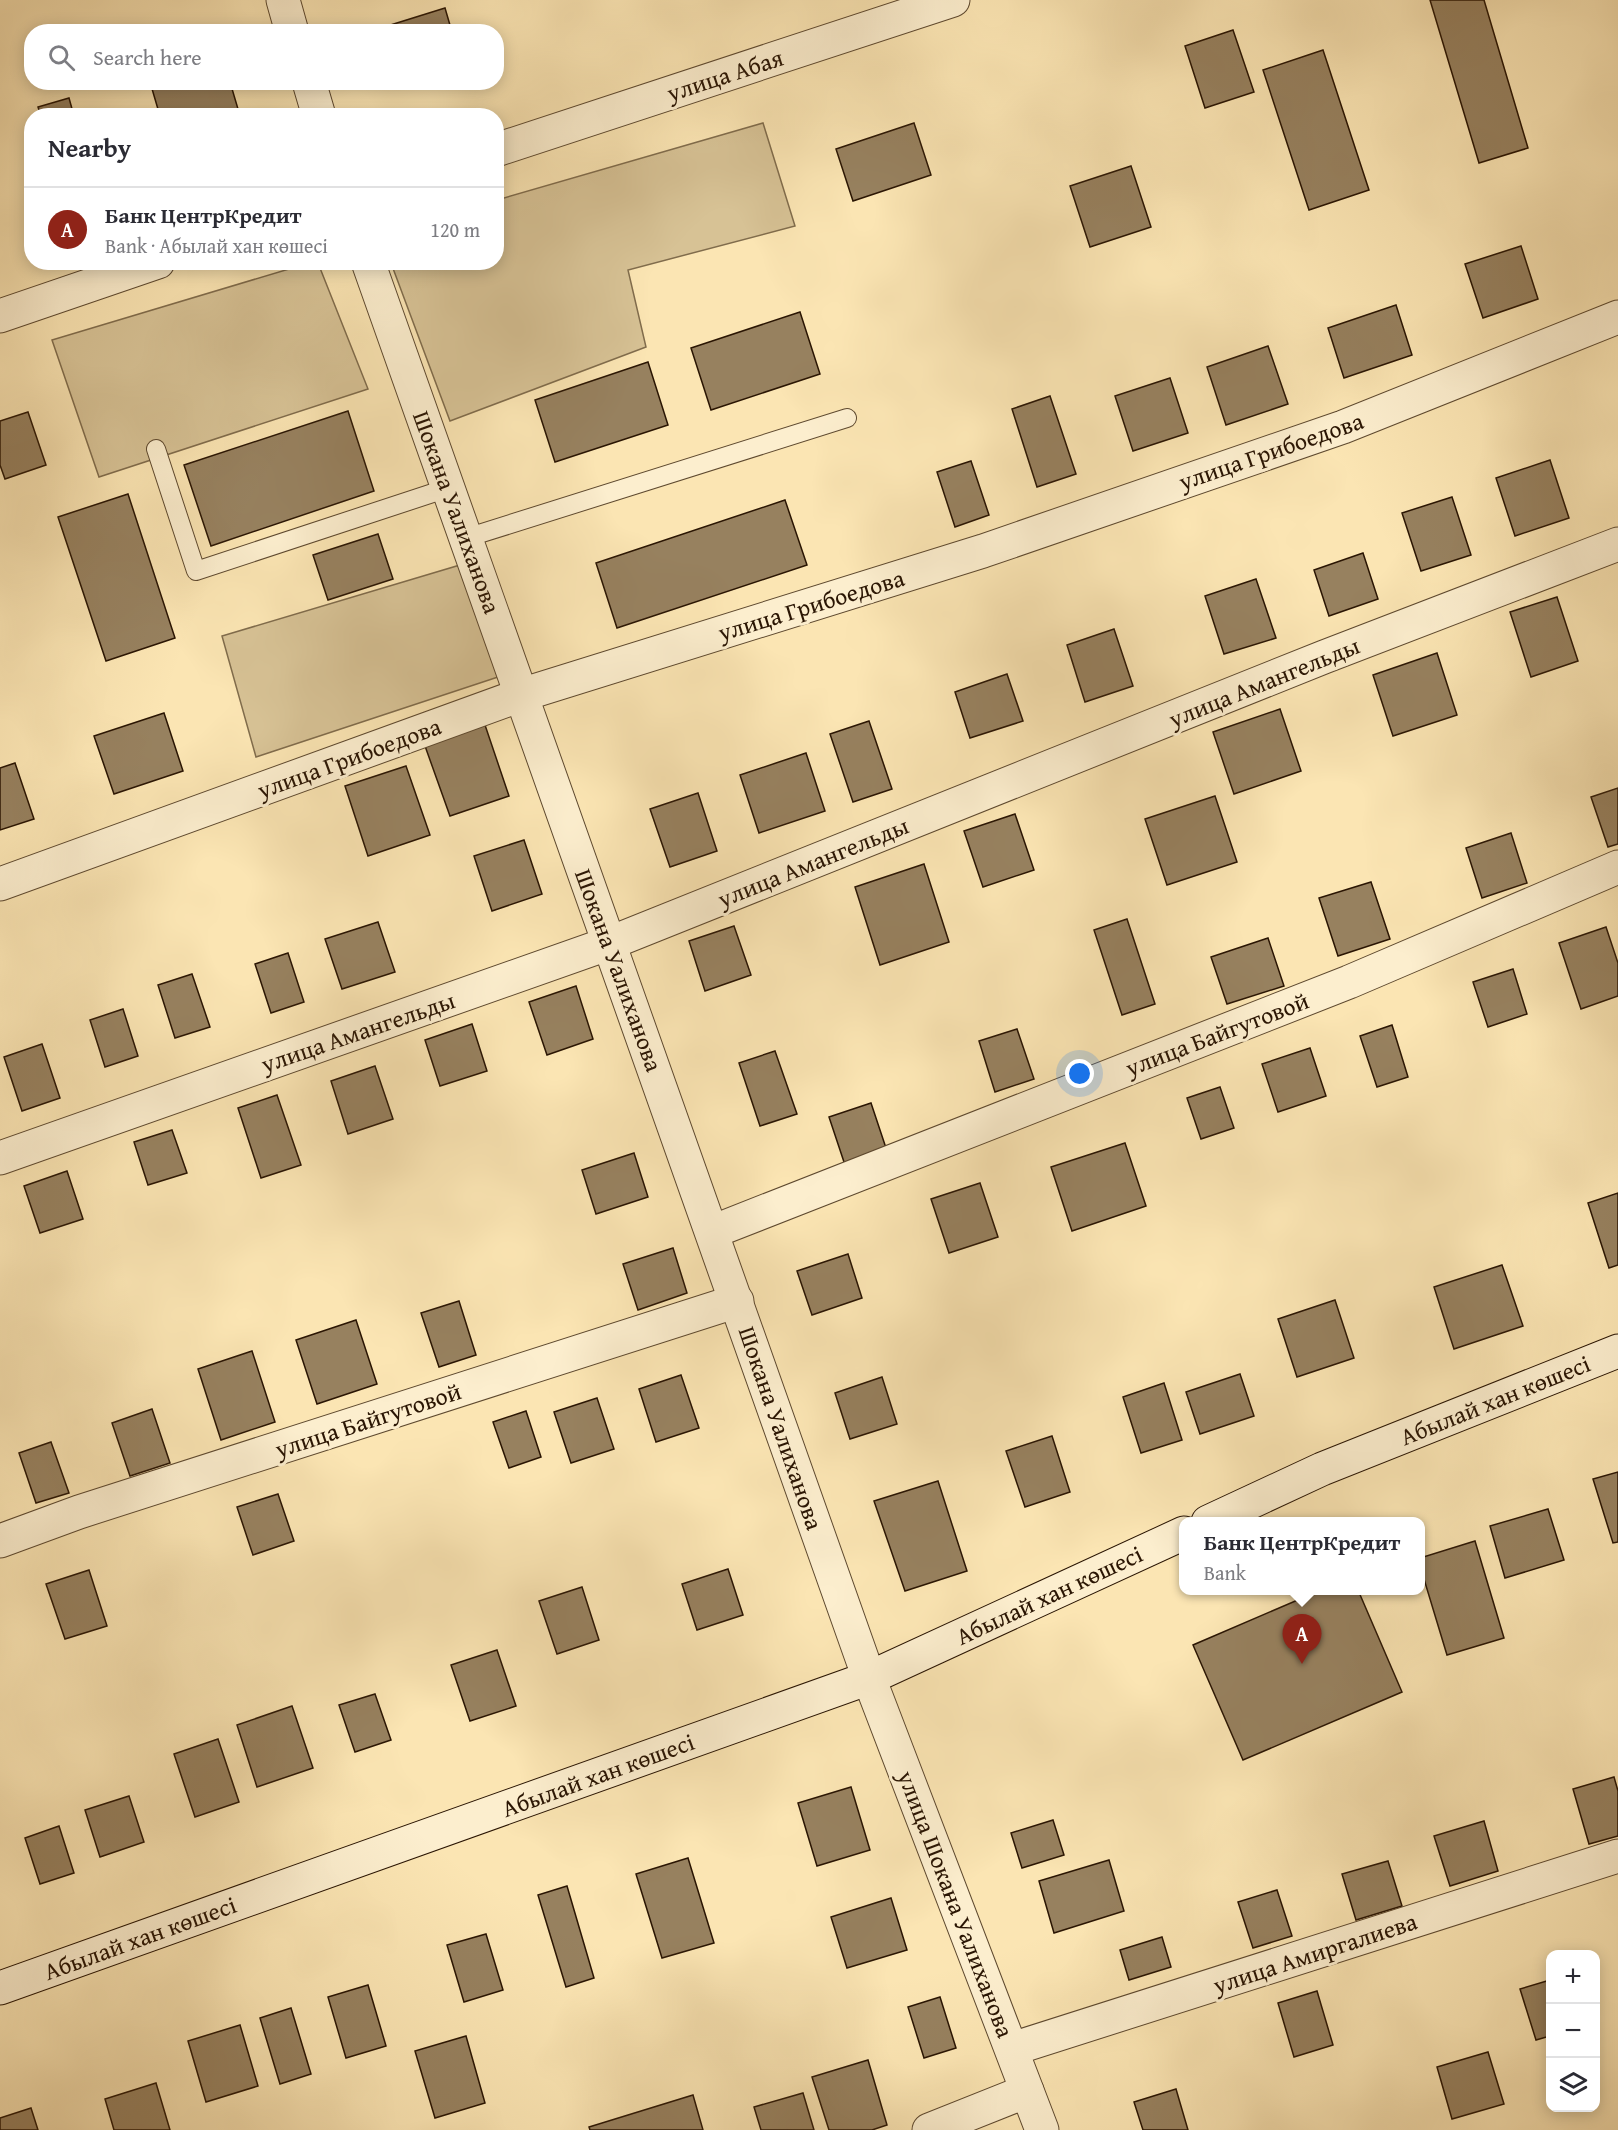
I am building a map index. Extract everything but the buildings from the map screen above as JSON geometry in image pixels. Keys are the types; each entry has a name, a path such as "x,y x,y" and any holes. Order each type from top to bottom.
{"street":[{"path":"283,0 290,24"},
{"name":"улица Абая","path":"504,147 953,0"},
{"path":"311,90 317,108"},
{"path":"0,316 135,270"},
{"name":"Шокана Уалиханова","path":"371,270 869,1678"},
{"name":"улица Грибоедова","path":"0,884 522,695 983,551 1343,427 1618,317"},
{"name":"улица Амангельды","path":"0,1158 610,943 1302,666 1618,544"},
{"name":"улица Байгутовой","path":"712,1232 1349,982 1618,867"},
{"name":"улица Байгутовой","path":"0,1541 79,1512 737,1301"},
{"name":"Абылай хан көшесі","path":"1217,1517 1322,1469 1618,1351"},
{"name":"Абылай хан көшесі","path":"0,1988 869,1678 1179,1535"},
{"name":"улица Шокана Уалиханова","path":"869,1678 1042,2130"},
{"name":"улица Амиргалиева","path":"1012,2049 1618,1856"},
{"path":"929,2130 1027,2091"}],"lane":[{"path":"466,538 847,418"},
{"path":"156,449 196,571 448,488"}],"shaded area":[{"path":"763,123 795,226 628,270 646,347 450,421 394,270 504,270 504,198"},
{"path":"286,270 321,270 368,389 99,477 52,340"},
{"path":"460,565 498,677 256,757 222,636"}],"place":[{"name":"Банк ЦентрКредит","path":"1302,1664"}]}
